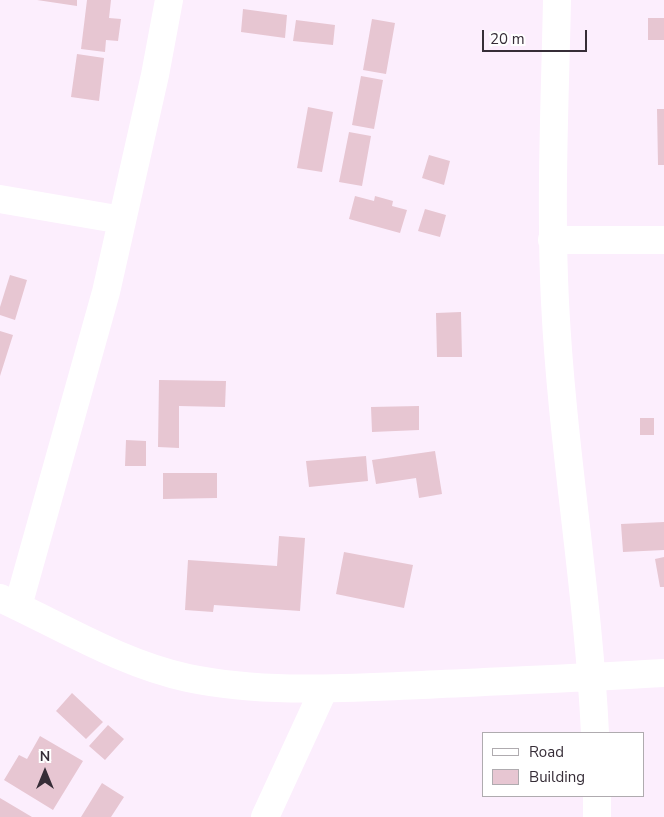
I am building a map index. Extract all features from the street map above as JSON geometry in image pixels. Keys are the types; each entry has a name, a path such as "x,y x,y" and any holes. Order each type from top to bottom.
{"street":[{"path":"169,0 155,75 106,292 9,602 130,660 187,678 253,687 324,689 592,678 664,673"},
{"path":"557,0 552,240 555,303 563,400 592,678 595,732"},
{"path":"0,199 122,220"},
{"path":"552,240 664,240"},
{"path":"265,817 324,689"},
{"path":"597,797 597,817"}],"building":[{"path":"37,0 77,0 77,6"},
{"path":"87,0 111,0 109,18 121,19 118,41 106,40 105,52 81,49"},
{"path":"243,9 287,15 285,38 241,32"},
{"path":"648,18 664,18 664,40 648,40"},
{"path":"372,19 395,23 386,74 363,70"},
{"path":"296,20 335,25 333,45 293,41"},
{"path":"77,54 104,58 99,101 71,97"},
{"path":"361,76 383,80 374,129 352,125"},
{"path":"308,107 333,112 322,172 297,168"},
{"path":"657,109 664,109 664,165 658,165"},
{"path":"349,132 371,136 362,186 339,182"},
{"path":"429,155 450,161 444,185 422,178"},
{"path":"355,196 374,201 375,196 393,201 392,206 407,210 400,233 349,219"},
{"path":"425,209 446,215 440,237 418,231"},
{"path":"10,275 27,280 15,320 0,315 0,307"},
{"path":"461,312 462,357 437,357 436,313"},
{"path":"0,331 13,335 0,376"},
{"path":"159,380 226,381 225,407 179,406 179,448 158,447"},
{"path":"419,406 419,430 372,432 371,407"},
{"path":"640,418 654,418 654,435 640,435"},
{"path":"126,440 146,441 146,466 125,466"},
{"path":"435,451 442,494 419,498 416,478 376,484 372,460"},
{"path":"366,456 368,481 309,487 306,461"},
{"path":"163,473 217,473 217,498 163,499"},
{"path":"664,522 664,550 623,552 621,524"},
{"path":"279,536 305,538 300,611 214,605 213,612 185,610 188,560 277,566"},
{"path":"344,552 413,565 404,608 336,594"},
{"path":"664,557 664,587 660,587 655,559"},
{"path":"72,693 103,722 86,739 56,711"},
{"path":"108,725 124,739 105,760 89,746"},
{"path":"40,736 83,761 53,810 4,780 19,755 27,759"},
{"path":"102,783 124,797 111,817 81,817"},
{"path":"0,798 32,817 0,817"}]}
